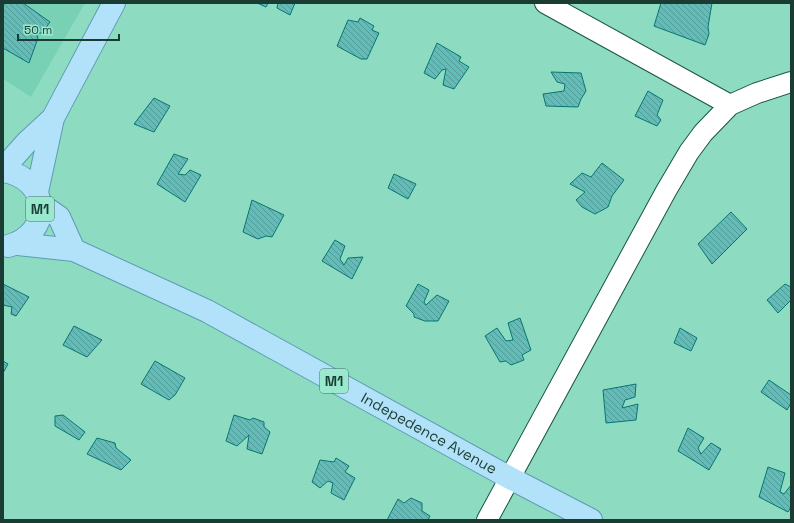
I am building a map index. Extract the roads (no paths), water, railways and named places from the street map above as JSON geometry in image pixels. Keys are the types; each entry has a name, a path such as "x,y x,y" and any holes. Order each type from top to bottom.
{"main road":[{"path":"38,198 53,118 114,3"},
{"path":"3,170 27,142 53,118"},
{"name":"M1","path":"3,170 16,173 28,180 38,198 59,217 74,250 8,246"},
{"name":"M1","path":"8,246 31,234 39,220 38,198"},
{"name":"Indepedence Avenue","path":"74,250 207,311 510,478 591,520"}],"street":[{"path":"545,3 730,105"},
{"path":"487,520 666,191 689,152 703,133 730,105 757,93 791,82"}]}
